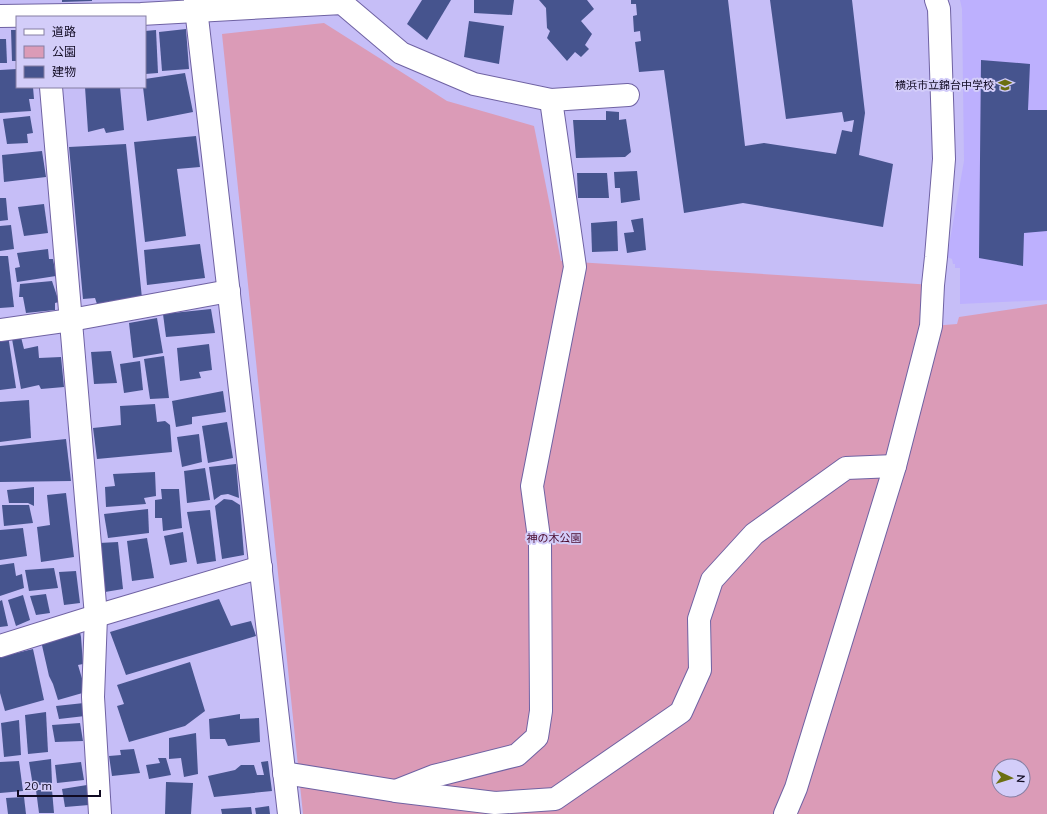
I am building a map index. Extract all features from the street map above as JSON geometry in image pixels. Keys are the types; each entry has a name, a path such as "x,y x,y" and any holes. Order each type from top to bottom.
{"street":[{"path":"786,814 796,788 895,466 932,326 932,285 936,257 944,159 939,9 936,0"},
{"path":"0,16 45,11 141,14 196,6 342,3 401,53 474,84 551,100 628,95"},
{"path":"196,6 289,814"},
{"path":"51,88 96,616 93,697 100,814"},
{"path":"396,791 434,776 517,755 537,738 540,712 540,545 532,486 575,267 551,100"},
{"path":"0,330 71,320 229,291"},
{"path":"284,773 396,791 495,803 556,799 681,712 700,670 699,619 712,580 754,534 846,468 895,466"},
{"path":"0,646 261,567"}],"shaded area":[{"name":"横浜市立錦台中学校","path":"960,0 1047,0 1047,300 960,304 960,268 955,268 955,264 953,264 952,259 947,257 964,161 962,9"}],"green space":[{"name":"神の木公園","path":"324,23 447,101 534,126 561,261 933,285 932,326 957,324 959,317 1047,304 1047,814 303,814 222,34"}],"building":[{"path":"62,0 92,0 92,1 62,2"},
{"path":"422,0 451,0 427,40 407,24"},
{"path":"474,0 514,0 512,15 474,13"},
{"path":"539,0 587,0 594,9 581,21 592,34 585,45 589,49 581,57 575,52 567,61 547,38 550,31 547,28 546,8"},
{"path":"631,0 728,0 745,146 764,143 836,154 842,130 852,132 854,120 844,122 842,112 786,119 770,0 852,0 865,113 859,155 893,164 883,227 743,203 684,213 664,70 639,72 635,42 641,41 640,31 634,32 633,16 637,15 636,4 631,4"},
{"path":"469,21 504,26 499,64 464,57"},
{"path":"186,29 189,69 162,71 159,32"},
{"path":"11,30 16,30 16,61 12,61"},
{"path":"156,30 158,73 146,74 146,31"},
{"path":"0,39 6,39 7,63 0,63"},
{"path":"981,60 1030,64 1028,110 1047,110 1047,231 1024,233 1023,266 979,258"},
{"path":"16,69 16,88 33,88 34,99 29,99 31,111 0,113 0,70"},
{"path":"185,73 193,112 147,121 143,88 146,88 146,79"},
{"path":"85,88 120,88 124,130 106,133 104,128 88,132"},
{"path":"606,111 619,112 619,120 626,119 631,152 625,157 576,158 573,120 606,120"},
{"path":"30,116 33,133 27,134 28,143 7,144 3,119"},
{"path":"196,136 200,167 177,169 186,236 145,242 134,142"},
{"path":"126,144 142,298 97,304 95,298 83,299 69,147"},
{"path":"42,151 46,177 4,182 2,155"},
{"path":"637,171 640,200 621,203 620,188 615,188 614,172"},
{"path":"577,173 607,173 609,198 578,198"},
{"path":"0,198 6,198 8,220 0,221"},
{"path":"44,204 48,233 24,236 18,207"},
{"path":"643,218 646,250 627,253 624,233 634,232 631,220"},
{"path":"617,221 618,251 592,252 591,223"},
{"path":"11,225 14,249 0,251 0,226"},
{"path":"200,244 205,278 147,285 144,250"},
{"path":"48,249 49,259 53,259 56,276 17,282 15,268 20,267 17,253"},
{"path":"0,256 8,256 14,307 0,308"},
{"path":"52,281 59,302 55,303 55,310 26,313 23,297 19,297 20,284"},
{"path":"211,309 215,333 166,337 163,314"},
{"path":"157,318 163,353 133,358 129,323"},
{"path":"8,335 16,388 0,390 0,336"},
{"path":"21,337 24,349 38,346 39,358 61,357 64,387 41,389 39,385 21,389 12,339"},
{"path":"209,344 212,370 199,372 201,378 180,381 177,348"},
{"path":"111,351 117,383 94,384 91,352"},
{"path":"164,356 169,398 150,399 144,359"},
{"path":"140,361 143,390 124,393 120,364"},
{"path":"223,391 226,412 192,417 192,424 176,427 172,401"},
{"path":"29,400 31,438 0,442 0,402"},
{"path":"155,404 157,422 165,421 170,425 172,452 97,459 93,428 121,425 120,406"},
{"path":"227,422 233,458 208,463 202,426"},
{"path":"199,434 202,462 182,467 177,437"},
{"path":"66,439 71,481 0,482 0,446"},
{"path":"236,464 239,498 228,494 221,495 214,500 209,467"},
{"path":"205,468 210,500 187,503 184,471"},
{"path":"155,472 156,496 144,498 146,504 106,507 105,487 115,486 113,474"},
{"path":"34,487 34,506 28,503 9,503 7,490"},
{"path":"161,489 179,489 182,528 163,531 162,518 155,518 155,500 162,499"},
{"path":"66,493 74,557 41,562 37,527 50,525 47,495"},
{"path":"224,499 232,500 240,505 244,555 222,559 215,506"},
{"path":"2,505 29,505 33,523 4,526"},
{"path":"148,509 149,533 108,538 104,514"},
{"path":"210,510 216,561 197,564 187,512"},
{"path":"23,528 27,556 0,560 0,530"},
{"path":"183,532 187,562 170,565 164,536"},
{"path":"147,538 154,578 132,581 127,541"},
{"path":"118,542 123,589 105,592 99,543"},
{"path":"14,563 16,576 22,574 24,588 0,596 0,565"},
{"path":"54,568 58,588 29,591 25,570"},
{"path":"76,571 80,603 64,605 59,572"},
{"path":"46,594 50,613 36,615 30,596"},
{"path":"23,595 30,620 16,626 8,600"},
{"path":"219,599 231,626 251,621 256,636 126,675 110,632"},
{"path":"2,600 8,626 0,627 0,601"},
{"path":"80,632 83,664 78,665 86,692 58,700 49,676 41,641"},
{"path":"33,649 44,700 5,711 0,693 0,657"},
{"path":"190,662 205,711 185,726 129,742 117,706 124,704 117,685"},
{"path":"84,703 85,716 59,719 56,706"},
{"path":"46,712 48,752 28,754 25,715"},
{"path":"240,714 240,719 259,718 260,742 228,746 225,739 210,739 209,719"},
{"path":"19,720 21,755 4,757 1,723"},
{"path":"80,723 83,741 55,742 52,725"},
{"path":"196,733 198,774 184,777 181,758 169,759 169,738"},
{"path":"134,749 140,773 112,776 109,756 121,755 120,750"},
{"path":"158,758 166,758 171,775 149,779 146,765 160,763"},
{"path":"51,759 52,783 33,786 29,762"},
{"path":"19,761 23,791 0,793 0,762"},
{"path":"268,761 272,791 214,797 208,776 235,770 241,765 254,765 257,775 264,775 261,762"},
{"path":"81,762 84,780 57,783 55,765"},
{"path":"166,782 193,783 191,814 165,814"},
{"path":"87,785 89,805 65,807 62,789"},
{"path":"36,790 52,790 54,813 39,813"},
{"path":"24,797 26,814 8,814 6,798"},
{"path":"269,806 270,814 256,814 255,808"},
{"path":"251,807 252,814 222,814 221,809"}],"place":[{"name":"横浜市立錦台中学校","path":"1005,85"}]}
